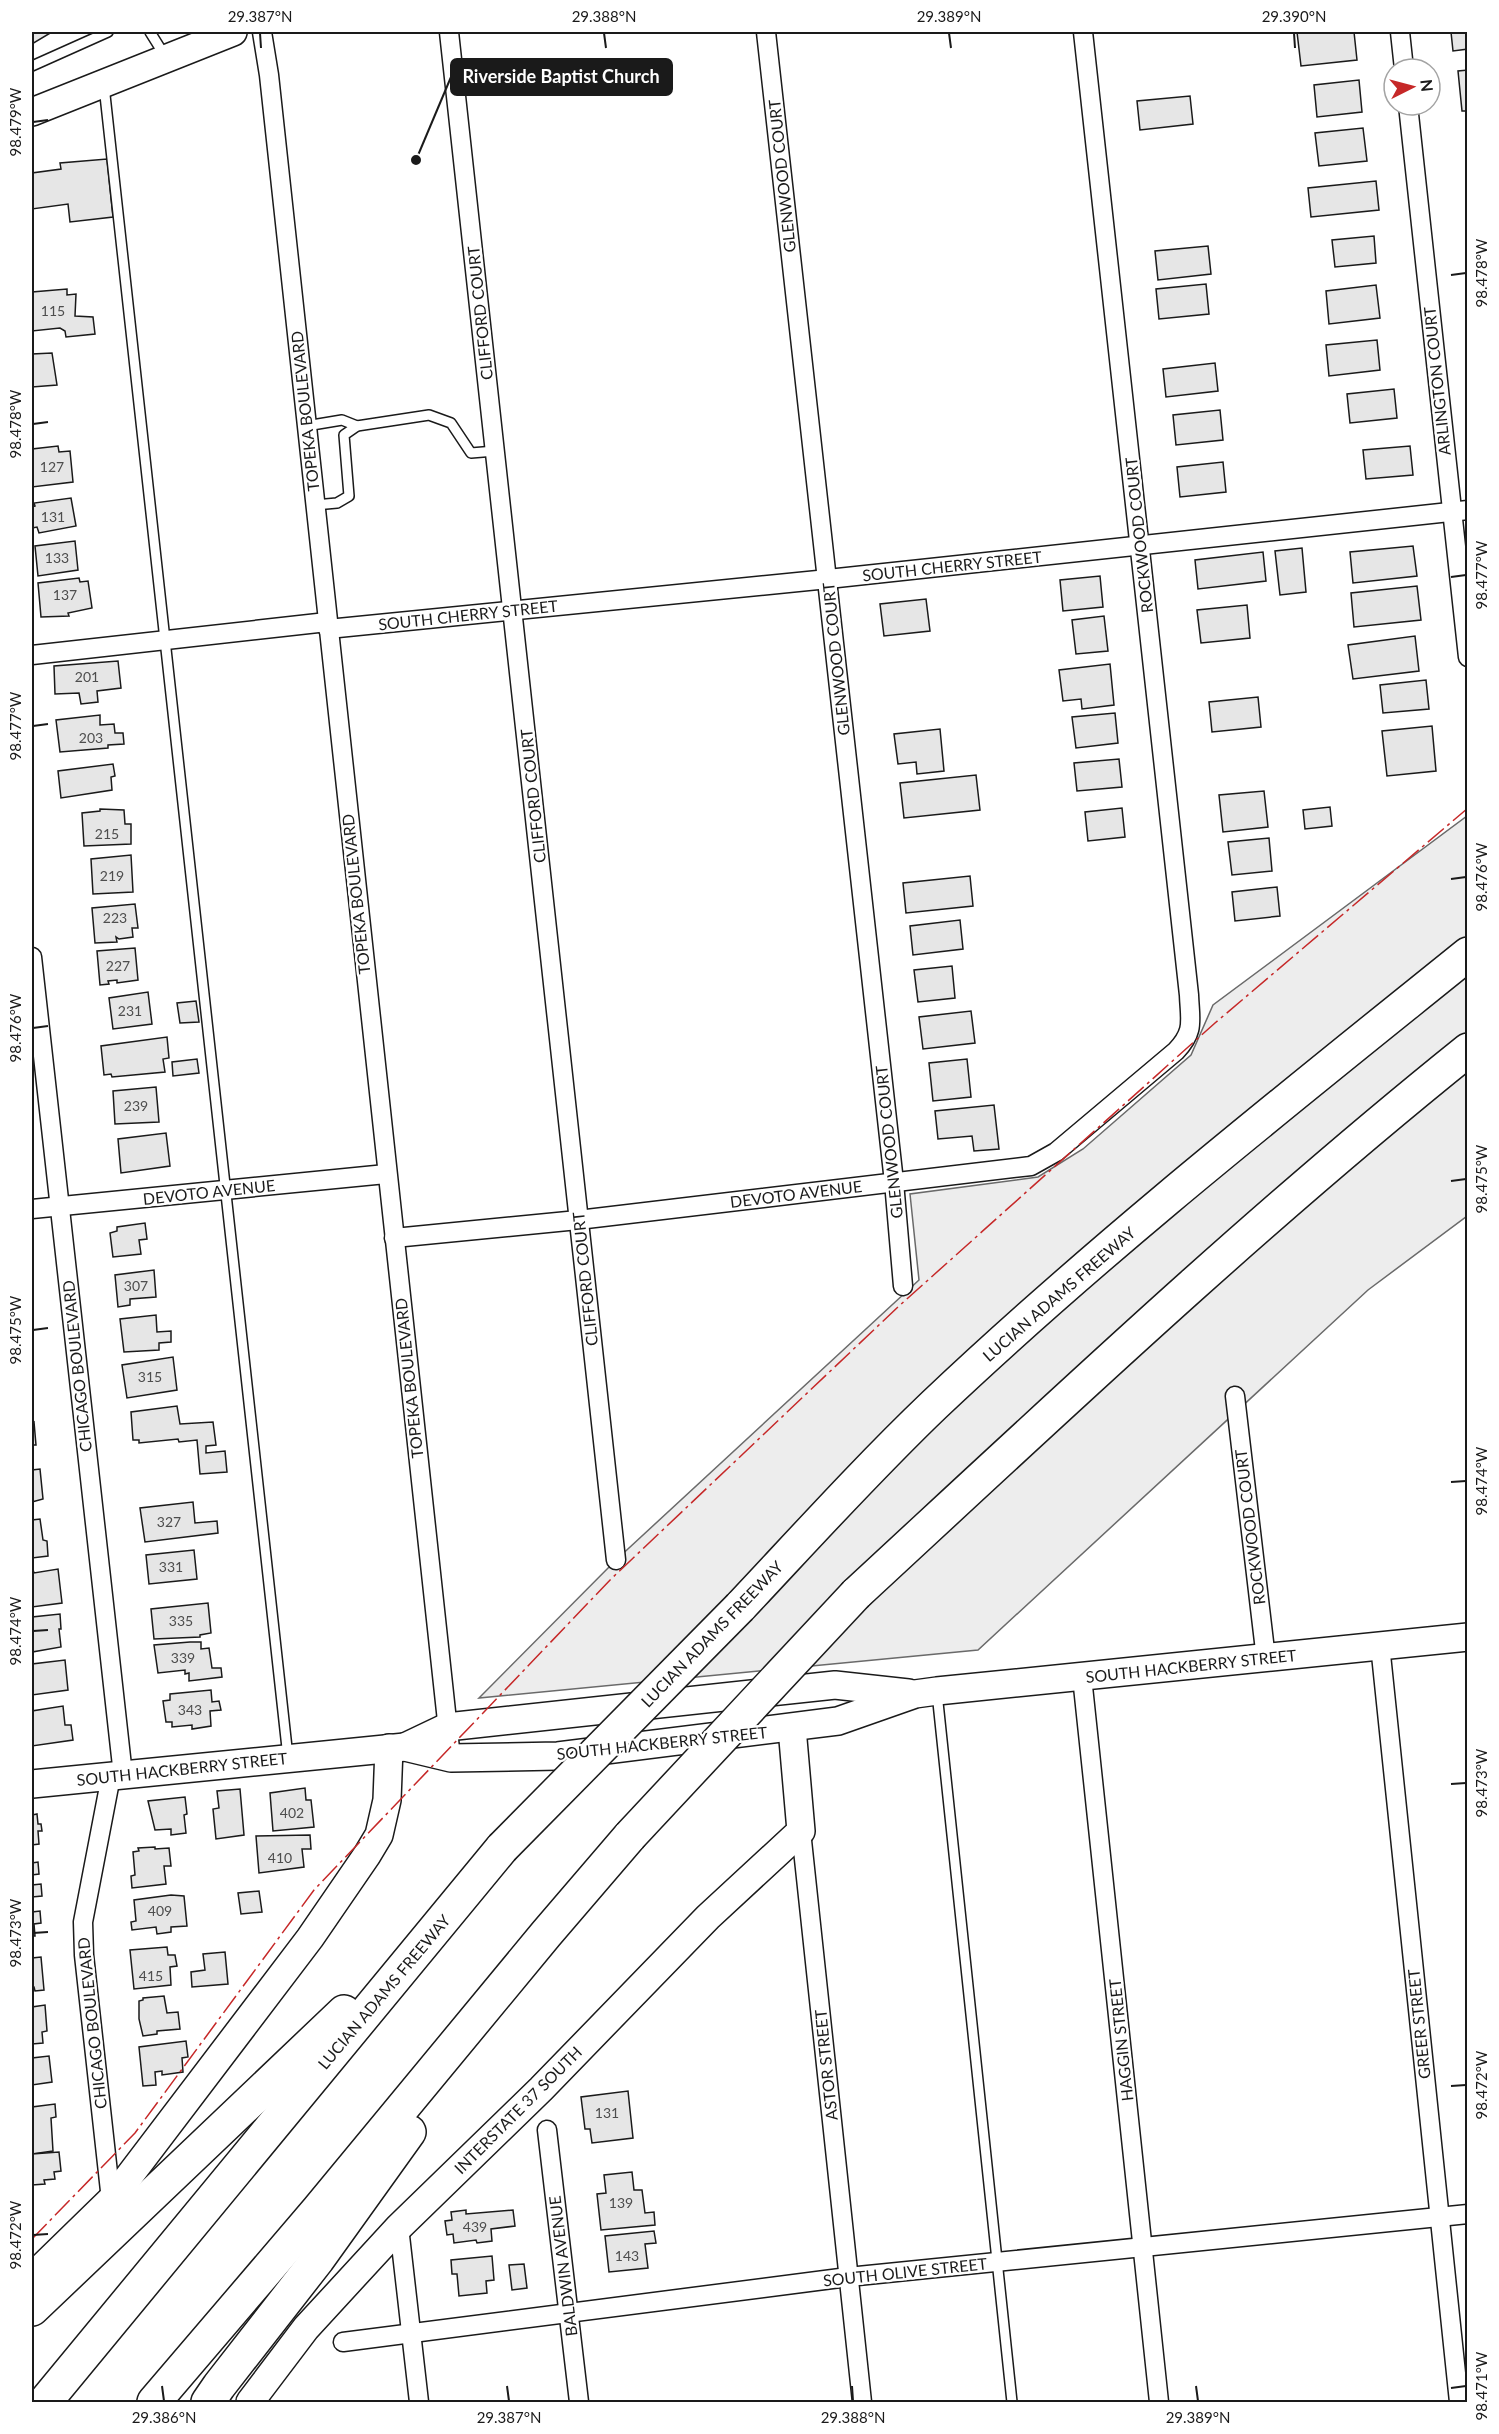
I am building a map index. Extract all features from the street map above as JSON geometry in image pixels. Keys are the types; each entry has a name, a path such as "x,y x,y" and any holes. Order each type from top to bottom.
{"highway":[{"name":"LUCIAN ADAMS FREEWAY","path":"45,2403 502,1848 740,1607 905,1433 1066,1285 1289,1098 1467,954"},
{"path":"154,2403 630,1836 856,1594 1137,1333 1339,1157 1467,1050"},
{"path":"32,2309 456,1905"},
{"path":"208,2403 318,2259 524,1971 546,1934"}],"main road":[{"path":"32,112 233,32"},
{"name":"SOUTH HACKBERRY STREET","path":"397,1748 447,1727 835,1684 926,1692 1467,1637"},
{"name":"SOUTH HACKBERRY STREET","path":"32,1784 397,1748 451,1758 558,1756 838,1721 926,1692"},
{"name":"ASTOR STREET","path":"792,1728 801,1831"},
{"path":"32,2277 111,2200 310,1938 379,1835 397,1748"},
{"name":"INTERSTATE 37 SOUTH","path":"250,2403 306,2328 399,2228 549,2081 708,1917 801,1831"}],"street":[{"name":"TOPEKA BOULEVARD","path":"262,32 269,75 386,1174 451,1758"},
{"name":"CLIFFORD COURT","path":"448,32 616,1560"},
{"name":"GLENWOOD COURT","path":"766,32 894,1182 903,1286"},
{"name":"ROCKWOOD COURT","path":"1083,32 1189,995 1191,1022 1188,1038"},
{"path":"1400,32 1403,57"},
{"name":"ARLINGTON COURT","path":"1410,117 1459,511 1467,657"},
{"name":"SOUTH CHERRY STREET","path":"32,655 165,640 513,611 1459,511"},
{"name":"CHICAGO BOULEVARD","path":"32,957 117,1776 83,1922 84,1955 111,2200"},
{"name":"DEVOTO AVENUE","path":"393,1238 579,1220 1031,1166 1056,1152 1176,1051 1188,1038"},
{"name":"DEVOTO AVENUE","path":"32,1209 386,1174"},
{"name":"ROCKWOOD COURT","path":"1235,1396 1266,1659"},
{"name":"GREER STREET","path":"1380,1645 1459,2403"},
{"name":"HAGGIN STREET","path":"1082,1677 1160,2403"},
{"name":"ASTOR STREET","path":"801,1831 862,2403"},
{"name":"BALDWIN AVENUE","path":"547,2130 579,2403"},
{"name":"SOUTH OLIVE STREET","path":"343,2342 849,2277 1467,2214"},
{"path":"399,2228 419,2403"}],"lane":[{"path":"32,66 108,32"},
{"path":"150,32 166,58"},
{"path":"104,84 288,1759"},
{"path":"315,505 337,503 349,496 344,435 357,426 429,415 451,423 471,453 495,452"},
{"path":"306,426 342,420 357,426"},
{"path":"926,1692 1012,2403"}],"shaded area":[{"path":"1467,816 1467,1216 1368,1290 978,1650 479,1698 616,1560 919,1280 910,1194 1038,1177 1083,1149 1191,1055 1213,1005"}],"building":[{"path":"32,32 52,32 32,44"},
{"path":"1297,32 1354,32 1357,60 1301,66"},
{"path":"1451,32 1468,32 1468,49 1453,51"},
{"path":"1468,70 1468,111 1462,111 1458,71"},
{"path":"1359,80 1362,112 1317,117 1314,85"},
{"path":"1190,96 1193,124 1140,130 1137,101"},
{"path":"1363,128 1367,161 1319,166 1315,133"},
{"path":"107,159 113,217 70,222 68,204 32,209 32,173 61,169 60,163"},
{"path":"1376,181 1379,210 1311,217 1308,188"},
{"path":"1374,236 1376,263 1335,267 1332,240"},
{"path":"1208,246 1211,274 1158,280 1155,251"},
{"path":"1206,284 1209,314 1159,319 1156,289"},
{"path":"1376,285 1380,318 1329,324 1326,291"},
{"path":"67,289 67,295 76,294 75,316 93,317 95,334 66,337 65,331 60,328 32,331 32,292"},
{"path":"1377,340 1380,370 1329,376 1326,345"},
{"path":"52,353 57,385 32,387 32,354"},
{"path":"1215,363 1218,391 1166,397 1163,369"},
{"path":"1394,389 1397,418 1350,423 1347,394"},
{"path":"1220,410 1223,440 1176,445 1173,415"},
{"path":"58,446 59,452 70,451 73,482 32,487 32,449"},
{"path":"1410,446 1413,475 1366,479 1363,450"},
{"path":"1223,462 1226,492 1180,497 1177,467"},
{"path":"71,498 76,526 39,533 37,527 32,528 34,503"},
{"path":"75,541 78,570 38,576 35,546"},
{"path":"1413,546 1417,576 1353,583 1350,552"},
{"path":"1302,548 1306,592 1280,595 1275,551"},
{"path":"1263,552 1266,581 1198,589 1195,560"},
{"path":"1100,576 1103,607 1063,611 1060,580"},
{"path":"79,578 80,582 88,581 92,608 68,613 69,616 41,617 38,583"},
{"path":"1417,586 1421,620 1354,627 1351,593"},
{"path":"926,599 930,631 884,636 880,604"},
{"path":"1247,605 1250,638 1201,643 1197,610"},
{"path":"1104,616 1108,651 1076,654 1072,620"},
{"path":"1415,636 1419,671 1353,679 1348,645"},
{"path":"118,661 121,688 97,691 98,702 81,704 79,693 55,694 54,666"},
{"path":"1110,664 1114,705 1082,709 1081,699 1063,701 1059,670"},
{"path":"1426,680 1429,709 1383,713 1380,685"},
{"path":"1258,697 1261,727 1212,732 1209,702"},
{"path":"1115,713 1118,743 1076,748 1072,717"},
{"path":"100,715 100,725 114,724 115,733 123,733 124,744 108,745 108,748 60,752 56,720"},
{"path":"1432,726 1436,771 1387,776 1382,731"},
{"path":"940,729 944,771 917,774 916,762 898,764 894,734"},
{"path":"1119,759 1122,787 1077,791 1074,763"},
{"path":"113,764 115,776 111,777 112,790 61,798 58,771"},
{"path":"976,775 980,810 904,818 900,783"},
{"path":"1264,791 1268,827 1223,832 1219,795"},
{"path":"1330,807 1332,826 1305,829 1303,810"},
{"path":"1122,808 1125,837 1088,841 1085,812"},
{"path":"100,809 124,810 125,824 131,824 131,844 84,846 82,813 100,811"},
{"path":"1269,838 1272,871 1232,875 1228,842"},
{"path":"131,855 133,892 93,894 91,859"},
{"path":"970,876 973,906 906,913 903,883"},
{"path":"1277,887 1280,916 1235,921 1232,892"},
{"path":"135,904 138,928 132,928 133,937 119,939 116,937 117,942 95,943 92,908"},
{"path":"960,920 963,949 913,955 910,926"},
{"path":"135,948 138,980 117,983 117,980 108,981 109,984 100,985 97,951"},
{"path":"952,966 955,998 918,1002 914,970"},
{"path":"148,992 152,1024 113,1029 109,998"},
{"path":"196,1001 199,1022 180,1023 177,1003"},
{"path":"971,1011 975,1043 923,1049 919,1017"},
{"path":"167,1037 169,1058 163,1059 165,1072 112,1077 111,1074 104,1075 101,1046"},
{"path":"197,1059 199,1073 173,1076 172,1062"},
{"path":"967,1059 971,1097 933,1101 929,1063"},
{"path":"156,1087 159,1122 115,1124 113,1091"},
{"path":"994,1105 999,1149 974,1151 972,1136 938,1139 935,1111"},
{"path":"166,1133 170,1166 121,1173 118,1139"},
{"path":"145,1223 147,1239 139,1240 141,1254 113,1257 110,1233 117,1231 117,1227"},
{"path":"154,1270 156,1297 130,1299 130,1305 118,1307 115,1275"},
{"path":"156,1315 157,1332 171,1331 171,1342 159,1343 159,1350 124,1352 120,1319"},
{"path":"173,1357 177,1390 127,1398 122,1365"},
{"path":"177,1406 180,1424 213,1422 216,1445 206,1446 206,1453 225,1451 227,1472 200,1474 197,1440 179,1442 178,1439 139,1443 139,1440 133,1440 131,1412"},
{"path":"34,1422 36,1445 32,1445 32,1423"},
{"path":"40,1469 43,1499 32,1502 32,1470"},
{"path":"193,1502 195,1523 217,1521 218,1533 145,1542 140,1508"},
{"path":"40,1519 43,1540 47,1541 48,1556 32,1558 32,1520"},
{"path":"194,1550 197,1579 149,1584 146,1555"},
{"path":"32,1566 34,1573 58,1569 62,1603 32,1607"},
{"path":"208,1603 211,1633 200,1635 200,1637 154,1639 151,1609"},
{"path":"60,1614 61,1647 32,1652 32,1617"},
{"path":"201,1642 201,1649 209,1648 212,1668 221,1668 222,1677 189,1681 189,1673 185,1674 185,1670 158,1673 154,1645"},
{"path":"65,1660 68,1690 32,1695 32,1664"},
{"path":"211,1690 212,1702 219,1701 221,1710 210,1711 211,1726 192,1729 192,1725 172,1727 172,1722 166,1722 163,1701 170,1700 170,1694"},
{"path":"63,1706 65,1725 71,1725 73,1740 32,1746 32,1711"},
{"path":"305,1788 306,1800 311,1800 314,1827 273,1831 270,1793"},
{"path":"240,1789 244,1835 216,1839 213,1809 219,1808 217,1791"},
{"path":"185,1797 186,1833 171,1835 171,1829 155,1830 148,1801"},
{"path":"37,1814 38,1824 41,1824 42,1831 38,1831 39,1844 32,1845 32,1815"},
{"path":"310,1835 311,1849 302,1849 304,1867 259,1873 256,1836"},
{"path":"155,1847 155,1849 169,1848 171,1866 164,1866 166,1884 132,1888 131,1876 135,1875 133,1852 139,1851 138,1848"},
{"path":"38,1862 39,1874 32,1875 32,1863"},
{"path":"41,1884 42,1896 32,1897 32,1885"},
{"path":"259,1891 262,1912 241,1914 238,1893"},
{"path":"171,1895 184,1896 187,1926 171,1927 171,1932 157,1934 156,1927 132,1930 131,1922 136,1921 134,1900"},
{"path":"40,1911 41,1923 34,1924 35,1936 32,1936 32,1912"},
{"path":"167,1947 168,1955 175,1955 177,1966 170,1967 171,1985 134,1989 130,1950"},
{"path":"225,1952 228,1984 192,1987 191,1972 205,1970 203,1954"},
{"path":"41,1957 44,1990 35,1991 32,1987 32,1958"},
{"path":"164,1996 167,2013 178,2012 180,2029 157,2031 157,2034 143,2036 139,2019 139,2001 143,1998"},
{"path":"45,2005 47,2031 42,2032 43,2043 32,2044 32,2007"},
{"path":"186,2041 188,2057 182,2058 183,2072 162,2075 162,2071 155,2072 156,2085 143,2086 139,2047"},
{"path":"49,2056 52,2082 32,2085 32,2058"},
{"path":"628,2091 633,2138 592,2143 590,2129 585,2129 581,2097"},
{"path":"55,2104 56,2117 51,2118 53,2151 32,2154 32,2107"},
{"path":"59,2152 61,2171 54,2172 55,2179 44,2180 45,2184 32,2185 32,2154"},
{"path":"632,2172 634,2190 642,2190 645,2213 654,2212 655,2225 601,2230 597,2194 606,2193 604,2175"},
{"path":"466,2210 466,2214 513,2210 515,2226 491,2229 492,2241 477,2243 476,2240 454,2243 453,2234 447,2235 445,2221 452,2220 451,2212"},
{"path":"654,2231 656,2243 645,2244 648,2268 609,2272 605,2236"},
{"path":"492,2256 494,2280 486,2281 487,2293 459,2296 457,2274 452,2274 451,2260"},
{"path":"524,2264 527,2288 512,2290 509,2265"}],"power":[{"path":"32,2239 135,2133 314,1890 611,1579 899,1306 1215,1023 1468,808"}],"place":[{"name":"Riverside Baptist Church","path":"416,160"}]}
